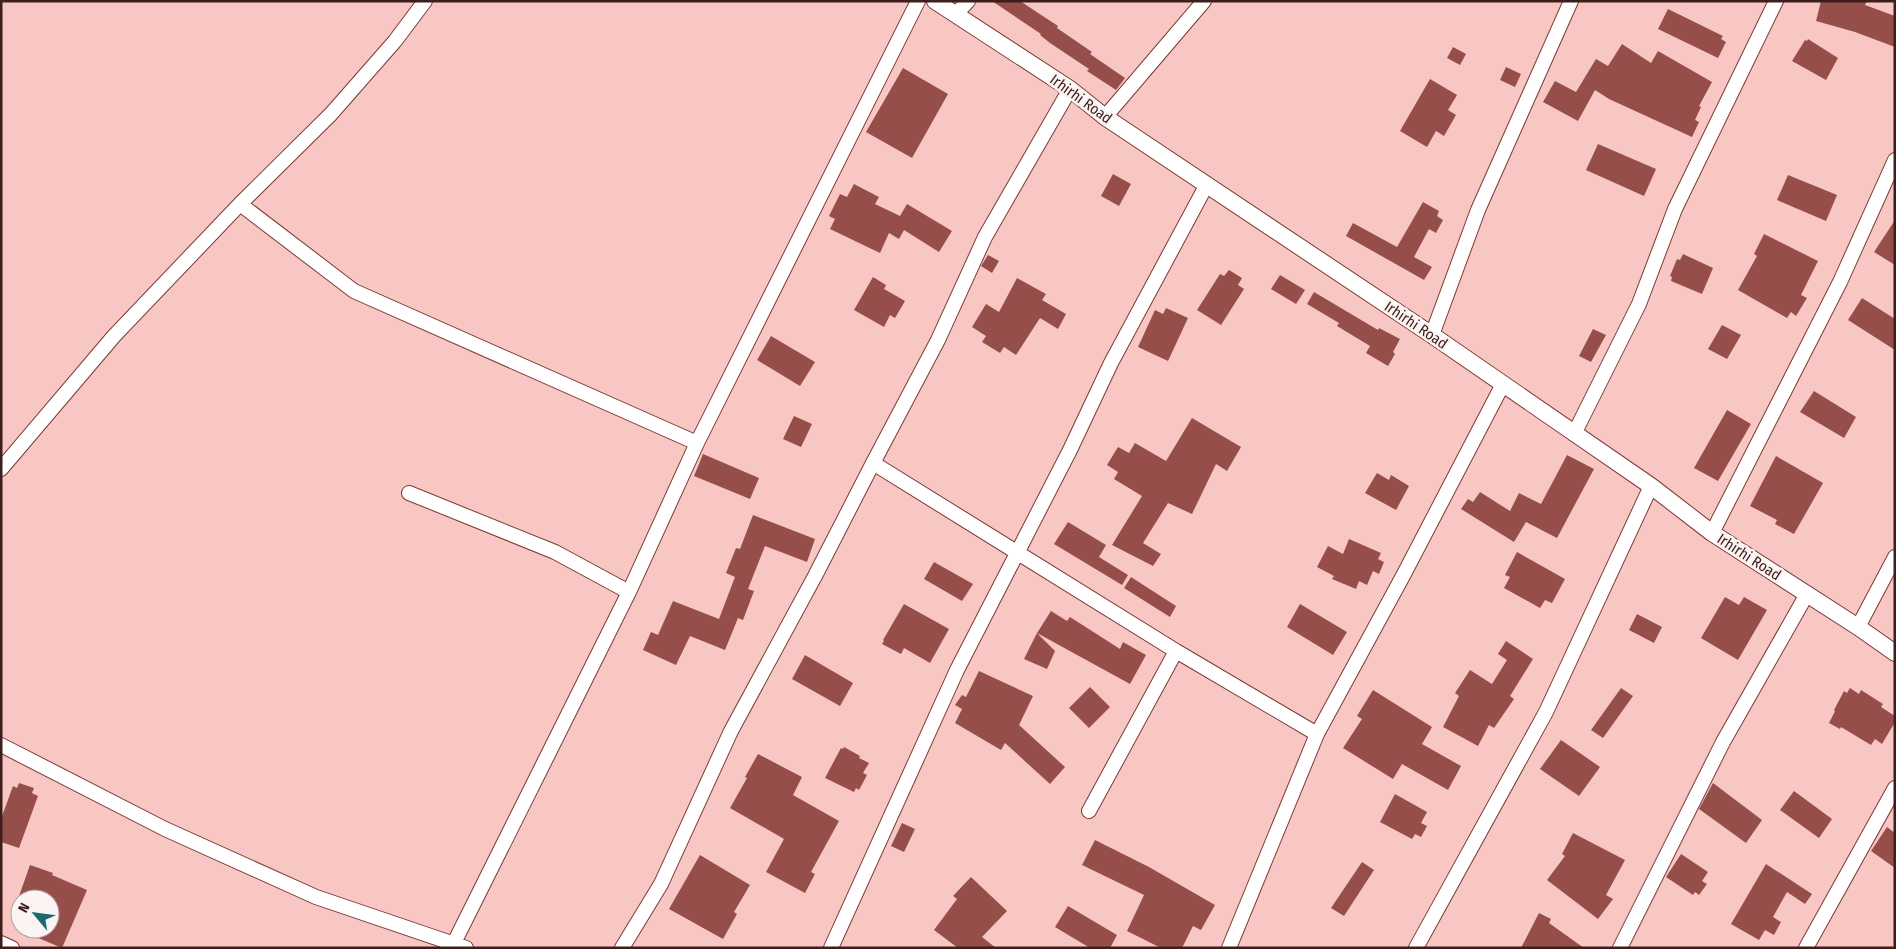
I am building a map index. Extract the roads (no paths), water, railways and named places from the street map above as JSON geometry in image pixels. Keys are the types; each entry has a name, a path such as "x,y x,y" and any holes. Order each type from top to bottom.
{"street":[{"path":"1,469 114,336 240,204 331,114 395,41 425,1"},
{"path":"1,744 165,829 316,897 460,946 629,592 697,443 918,1"},
{"name":"Irhirhi Road","path":"935,1 1070,89 1105,117 1206,186 1432,335 1651,486 1712,533 1895,653"},
{"path":"956,14 968,1"},
{"path":"1105,117 1204,1"},
{"path":"1432,335 1478,210 1571,1"},
{"path":"1574,434 1639,304 1675,209 1776,1"},
{"path":"622,948 661,884 731,731 815,576 938,340 985,237 1070,89"},
{"path":"1712,533 1840,282 1895,160"},
{"path":"831,948 957,670 1070,450 1111,363 1206,186"},
{"path":"240,204 354,291 697,443"},
{"path":"1229,948 1316,734 1404,574 1503,384"},
{"path":"873,462 1017,554 1316,734"},
{"path":"1416,948 1546,712 1651,486"},
{"path":"409,493 555,552 629,592"},
{"path":"1858,627 1895,557"},
{"path":"1620,948 1723,742 1807,594"},
{"path":"1088,811 1176,651"},
{"path":"1806,948 1895,788"},
{"path":"1,943 12,948"}]}
